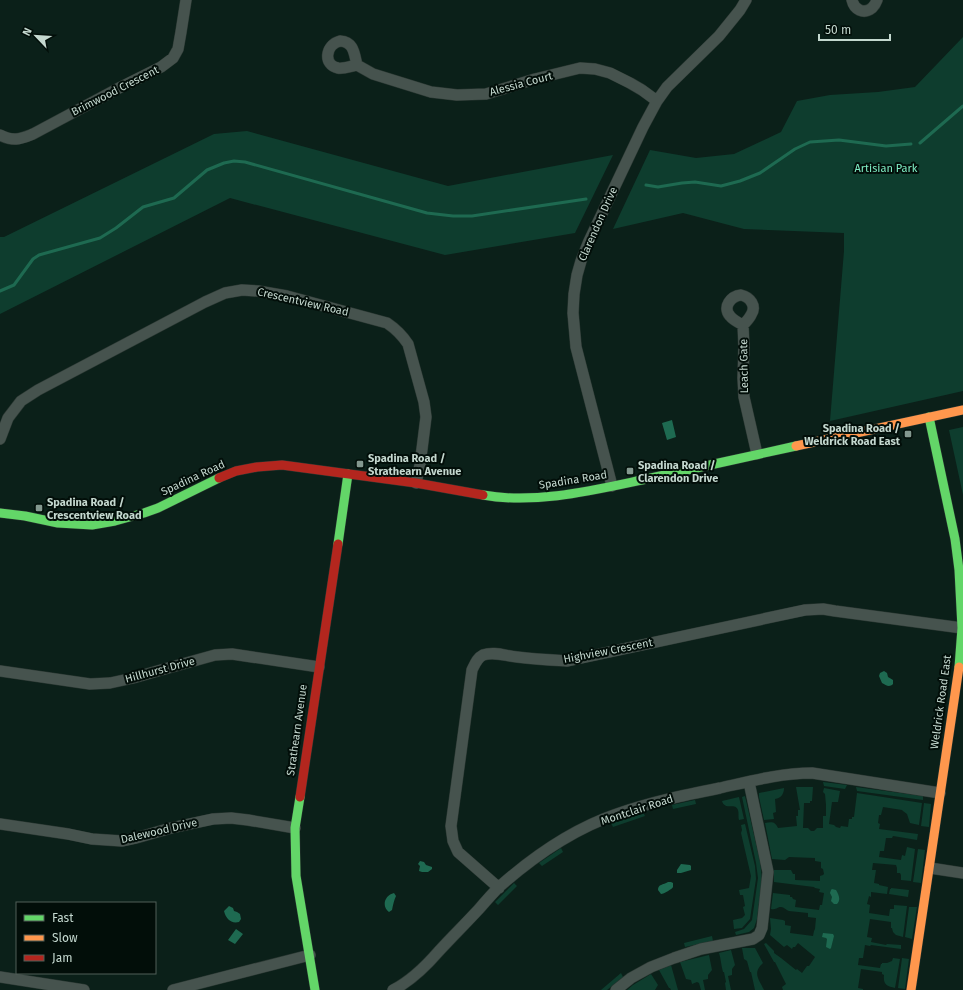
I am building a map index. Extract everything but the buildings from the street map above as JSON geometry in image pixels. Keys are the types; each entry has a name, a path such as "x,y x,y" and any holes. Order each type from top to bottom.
{"street":[{"name":"Brimwood Crescent","path":"0,135 6,138 19,139 161,68 173,58 178,49 186,0"},
{"name":"Clarendon Drive","path":"612,486 576,347 572,313 577,275 589,241 643,127 657,101 672,82 731,23 746,0"},
{"path":"852,0 855,8 863,11 871,9 877,0"},
{"name":"Alessia Court","path":"357,65 380,77 431,92 457,95 486,94 534,79 580,68 595,69 630,83 657,101"},
{"name":"Crescentview Road","path":"0,439 8,418 21,401 38,390 211,299 225,293 242,290 258,291 294,298 386,323 396,329 403,337 408,344 424,402 426,417 420,465 416,483"},
{"name":"Leach Gate","path":"743,325 744,396 757,454"},
{"name":"Spadina Road","path":"0,513 58,522 92,525 144,514 215,478 236,471 282,465 416,483 488,496 509,498 552,497 612,486 963,410"},
{"name":"Weldrick Road East","path":"911,990 958,676 962,628 960,582 955,539 929,417"},
{"name":"Strathearn Avenue","path":"315,990 296,876 294,849 295,828 348,474"},
{"name":"Highview Crescent","path":"499,888 458,852 453,841 451,826 472,670 482,656 494,654 510,657 567,661 805,610 835,611 962,628"},
{"name":"Hillhurst Drive","path":"0,671 90,684 133,678 215,655 232,654 319,667"},
{"name":"Montclair Road","path":"393,990 416,974 431,960 499,888 527,864 562,840 588,826 616,814 674,798 778,776 800,773 940,793"},
{"path":"616,990 631,978 651,967 701,949 753,939 759,934 762,928 768,872 749,782"},
{"name":"Dalewood Drive","path":"0,824 92,839 122,841 170,828 213,819 231,818 295,828"},
{"path":"930,868 963,873"},
{"path":"173,990 310,955"},
{"path":"0,977 84,990"}],"green space":[{"name":"Artisian Park","path":"963,37 963,391 830,421 844,251 844,233 744,229 683,213 613,229 650,150 696,158 734,154 781,132 797,101 830,95 878,92 915,87"},
{"path":"247,131 448,186 613,155 575,233 445,255 230,198 0,314 0,237 4,237 214,134"},
{"path":"963,427 963,495 949,430"},
{"path":"823,782 847,785 845,789 824,786"},
{"path":"796,787 813,787 812,801 810,801 810,803 804,803 803,828 808,828 811,831 814,831 817,828 823,828 823,816 826,816 825,794 823,792 824,788 840,791 838,802 832,802 829,824 840,828 841,826 848,827 849,819 854,817 857,793 922,803 919,825 910,823 907,814 902,810 883,807 881,815 879,815 879,829 918,834 917,840 893,836 892,838 886,838 884,851 880,851 879,857 901,860 902,855 905,856 907,847 915,849 911,881 901,880 900,873 897,873 896,865 873,863 872,870 876,870 874,883 888,887 887,894 871,892 871,897 869,896 867,904 870,905 869,913 889,916 890,909 894,909 894,905 907,906 903,937 896,935 893,932 891,922 870,919 867,937 872,938 871,942 886,945 901,945 901,949 865,945 863,958 859,958 858,965 880,968 882,963 892,961 893,958 900,959 895,988 890,987 885,983 882,972 861,969 858,988 863,990 783,990 782,987 786,984 764,944 766,943 774,951 774,953 802,973 815,957 798,943 792,949 787,945 784,947 770,935 770,918 785,921 785,925 791,926 790,933 813,936 816,918 808,917 808,913 789,911 782,907 771,909 773,893 790,895 790,897 796,900 795,907 819,910 820,905 822,905 824,893 819,892 820,889 814,887 774,882 774,870 791,870 793,874 795,874 795,880 820,881 820,876 824,874 823,869 821,868 821,862 815,861 815,858 789,857 785,860 772,859 765,823 774,823 778,828 797,826 796,816 798,816 798,810 800,810"},
{"path":"856,787 923,796 923,800 857,791"},
{"path":"784,788 782,795 775,799 776,812 773,813 774,819 764,820 759,793"},
{"path":"745,796 760,861 762,879 757,919 754,928 749,932 736,935 735,932 744,929 752,920 758,878 742,797"},
{"path":"739,797 744,819 739,820 737,808 725,806 722,801"},
{"path":"695,800 696,804 673,809 672,805"},
{"path":"924,803 931,804 929,827 921,826"},
{"path":"643,812 645,816 613,827 611,823"},
{"path":"745,824 755,866 756,879 750,919 742,928 734,929 733,920 742,918 745,915 743,895 740,895 739,890 749,888 751,876 741,833 741,825"},
{"path":"561,848 563,852 542,866 539,863"},
{"path":"918,849 925,850 921,883 913,882"},
{"path":"514,883 517,886 498,905 495,902"},
{"path":"891,888 909,890 908,897 889,894"},
{"path":"909,907 917,907 912,939 905,937"},
{"path":"712,936 713,941 685,947 684,943"},
{"path":"742,948 755,948 763,963 757,973 764,990 755,990 751,972 747,961 744,959"},
{"path":"731,950 735,965 732,969 732,975 728,976 731,990 726,990 726,982 719,953"},
{"path":"709,955 712,970 708,975 708,979 703,980 705,990 701,990 699,983 697,982 692,984 691,980 686,979 680,962"},
{"path":"902,958 909,959 905,989 898,988"},
{"path":"671,965 678,990 671,990 669,988 659,970"},
{"path":"621,973 623,977 607,990 601,990"},
{"path":"651,974 658,985 655,990 627,990 633,985"}],"shaded area":[{"path":"672,420 676,437 667,440 662,423"},
{"path":"884,671 887,673 888,677 893,680 893,684 890,686 882,683 879,676 880,673"},
{"path":"420,861 432,867 432,869 428,872 419,871 420,866 418,864"},
{"path":"681,864 690,865 691,870 677,873 677,870"},
{"path":"668,882 673,883 673,887 661,894 658,890 659,887"},
{"path":"832,889 836,890 839,896 839,901 837,904 834,904 831,901 832,897 830,893"},
{"path":"394,893 396,896 392,910 389,912 385,907 385,901 388,896"},
{"path":"229,906 240,914 241,919 239,922 231,922 226,916 224,911"},
{"path":"236,929 243,934 235,944 228,940"},
{"path":"823,933 833,934 834,936 830,949 826,947 827,939 822,937"}],"waterway":[{"path":"920,143 963,106"},
{"path":"646,185 658,187 695,182 721,186 740,181 760,173 795,149 810,142 839,140 886,146 911,144"},
{"path":"0,291 14,285 33,259 39,255 100,238 116,228 143,207 174,198 207,170 224,163 234,161 245,162 427,213 453,216 472,216 586,199"}],"traffic: fast":[{"path":"929,417 955,539 959,570 962,628 959,667"},
{"path":"483,495 504,498 525,498 546,497 589,491 796,446"},
{"path":"338,544 348,474"},
{"path":"0,513 25,516 58,523 92,525 115,521 158,508 219,478"},
{"path":"300,797 295,828 296,876 315,990"}],"traffic: slow":[{"path":"796,446 963,410"},
{"path":"911,990 959,667"}],"traffic: jam":[{"path":"219,478 236,471 257,467 282,465 416,483 483,495"},
{"path":"300,797 338,544"}],"place":[{"name":"Spadina Road / Weldrick Road East","path":"908,434"},
{"name":"Spadina Road / Strathearn Avenue","path":"360,464"},
{"name":"Spadina Road / Clarendon Drive","path":"630,471"},
{"name":"Spadina Road / Crescentview Road","path":"39,508"}]}
